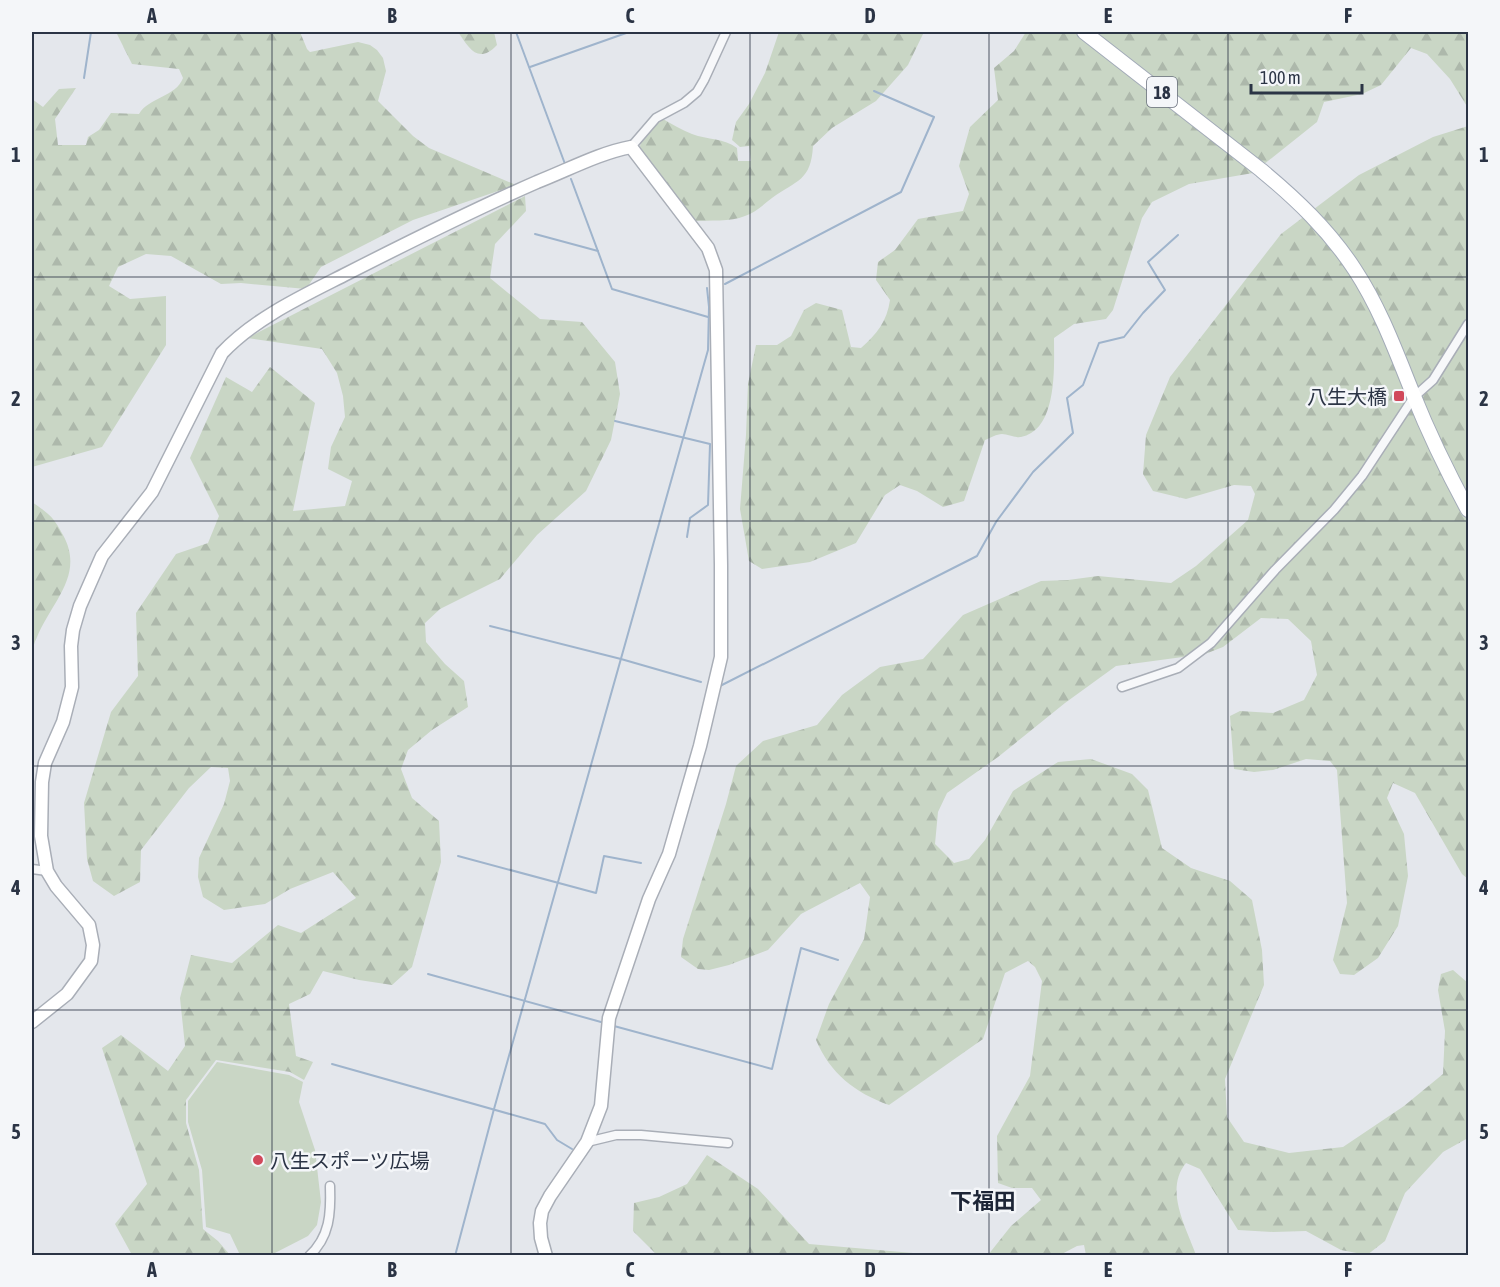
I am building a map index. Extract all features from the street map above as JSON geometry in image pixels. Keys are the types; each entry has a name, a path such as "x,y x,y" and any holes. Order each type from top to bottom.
{"main road":[{"name":"18","path":"1084,32 1240,153 1300,204 1338,247 1370,297 1438,451 1468,510"}],"street":[{"path":"32,1022 67,994 91,961 93,945 88,925 47,872 41,836 42,782 45,763 68,707 72,687 72,638 80,606 102,556 152,492 222,353 262,320 389,252 511,193 597,157 631,147 656,118 684,103 697,92 726,32"},
{"path":"546,1256 541,1230 542,1211 587,1142 601,1106 609,1018 649,899 669,854 700,746 721,657 716,270 708,248 631,147"},
{"path":"1122,687 1178,668 1211,643 1275,570 1334,510 1355,485 1414,397 1433,380 1468,324"},
{"path":"32,869 47,872"},
{"path":"587,1142 616,1135 641,1135 728,1143"},
{"path":"309,1256 321,1242 327,1229 331,1206 330,1186"}],"green space":[{"path":"116,32 300,32 310,52 358,42 370,45 383,58 386,71 378,101 413,136 429,148 516,185 413,220 321,267 306,289 241,283 221,284 171,256 146,254 118,267 109,286 130,299 166,296 166,345 102,447 32,467 32,99 43,107 59,89 76,88 55,119 58,145 86,145 88,137 99,130 111,113 139,114 143,108 175,89 183,78 179,69 132,64"},
{"path":"458,32 494,32 497,45 484,54 479,54 470,48"},
{"path":"779,32 924,32 908,65 876,101 832,128 813,146 812,158 806,173 795,183 749,215 726,220 694,221 638,152 643,137 663,119 692,134 732,145 737,148 738,161 751,161 749,146 740,147 732,140 736,122 749,104 765,73"},
{"path":"1026,32 1468,32 1468,108 1450,79 1427,54 1411,48 1381,85 1362,94 1324,102 1317,122 1253,173 1189,184 1152,202 1142,218 1113,310 1106,319 1074,324 1054,338 1051,395 1042,423 1033,432 1021,437 1002,434 985,440 964,501 943,507 917,491 900,485 885,495 856,543 810,562 762,569 749,561 740,509 748,384 756,345 777,345 791,336 804,310 816,303 842,310 851,347 861,348 872,338 884,321 890,300 876,280 878,262 895,250 918,219 963,211 969,194 959,166 970,127 998,100 994,68 1014,51"},
{"path":"1468,126 1468,879 1462,874 1415,793 1393,783 1387,798 1404,834 1408,876 1398,926 1378,958 1354,975 1340,974 1333,960 1347,903 1337,770 1330,761 1306,759 1273,770 1254,772 1234,769 1230,716 1240,711 1273,713 1304,700 1317,675 1311,641 1288,619 1261,618 1223,647 1205,654 1116,666 1065,703 998,757 947,793 938,812 935,844 954,863 969,859 985,840 1013,791 1058,762 1091,759 1132,774 1148,790 1162,848 1191,868 1230,881 1252,900 1262,950 1264,985 1225,1079 1227,1117 1244,1142 1289,1153 1343,1147 1404,1106 1443,1074 1445,1031 1438,990 1441,974 1453,970 1468,983 1468,1138 1443,1152 1405,1193 1385,1241 1367,1255 1341,1250 1306,1231 1238,1230 1200,1169 1186,1163 1177,1185 1177,1197 1179,1209 1196,1255 1086,1255 1084,1245 1060,1255 988,1255 1011,1226 1041,1200 1032,1188 1012,1188 998,1183 997,1136 1030,1076 1042,981 1035,967 1028,961 1005,973 983,1039 889,1105 855,1088 836,1072 816,1040 829,1004 864,939 870,897 860,883 801,914 768,950 709,970 698,969 681,957 683,939 736,766 763,741 817,725 842,695 880,667 923,659 963,615 1041,581 1098,576 1171,583 1196,566 1248,520 1255,494 1251,486 1234,485 1186,499 1153,491 1143,474 1146,435 1170,377 1281,234 1359,175 1433,137"},
{"path":"525,196 526,211 495,244 490,278 540,319 582,322 615,362 620,394 611,440 586,491 537,535 500,579 440,609 425,623 426,642 464,681 468,707 432,730 408,750 401,769 412,798 439,821 441,862 412,967 392,985 323,971 310,994 289,1004 296,1056 313,1062 304,1080 290,1072 216,1060 186,1100 186,1123 199,1170 203,1229 230,1255 132,1255 115,1224 147,1184 102,1048 121,1035 168,1071 185,1046 180,998 191,955 232,963 278,925 301,933 356,898 333,872 290,889 265,904 224,910 203,897 198,877 199,858 224,804 230,781 228,768 211,767 189,788 141,850 140,882 114,896 93,881 87,859 84,803 111,712 138,676 136,613 176,554 208,543 219,516 190,458 226,377 252,392 270,367 315,403 293,511 345,506 352,481 328,469 331,447 345,417 337,373 322,349 247,338"},
{"path":"32,502 53,519 63,535 69,549 70,563 64,588 43,624 32,655"},
{"name":"八生スポーツ広場","path":"217,1062 289,1075 303,1082 299,1102 315,1150 321,1202 317,1225 308,1236 271,1255 240,1255 230,1234 206,1227 202,1170 188,1122 188,1101"},
{"path":"707,1155 758,1189 809,1244 936,1255 656,1254 633,1231 634,1203 659,1197 687,1184"}],"waterway":[{"path":"84,78 91,32"},
{"path":"516,32 565,164"},
{"path":"530,67 629,32"},
{"path":"725,284 901,192 934,117 874,91"},
{"path":"571,179 612,289 708,317"},
{"path":"535,234 598,251"},
{"path":"720,686 977,556 996,522 1033,472 1073,433 1067,398 1083,385 1099,343 1124,337 1165,290 1148,262 1178,235"},
{"path":"455,1256 494,1109 708,350 707,288"},
{"path":"615,421 710,444 708,505 690,518 687,537"},
{"path":"490,626 701,682"},
{"path":"458,856 596,893 604,856 641,863"},
{"path":"614,1026 772,1069 801,948 838,960"},
{"path":"428,974 601,1022"},
{"path":"332,1064 545,1124 557,1140 572,1149"}],"place":[{"name":"八生大橋","path":"1399,396"},
{"name":"八生スポーツ広場","path":"258,1160"}],"district":[{"name":"下福田","path":"983,1201"}]}
